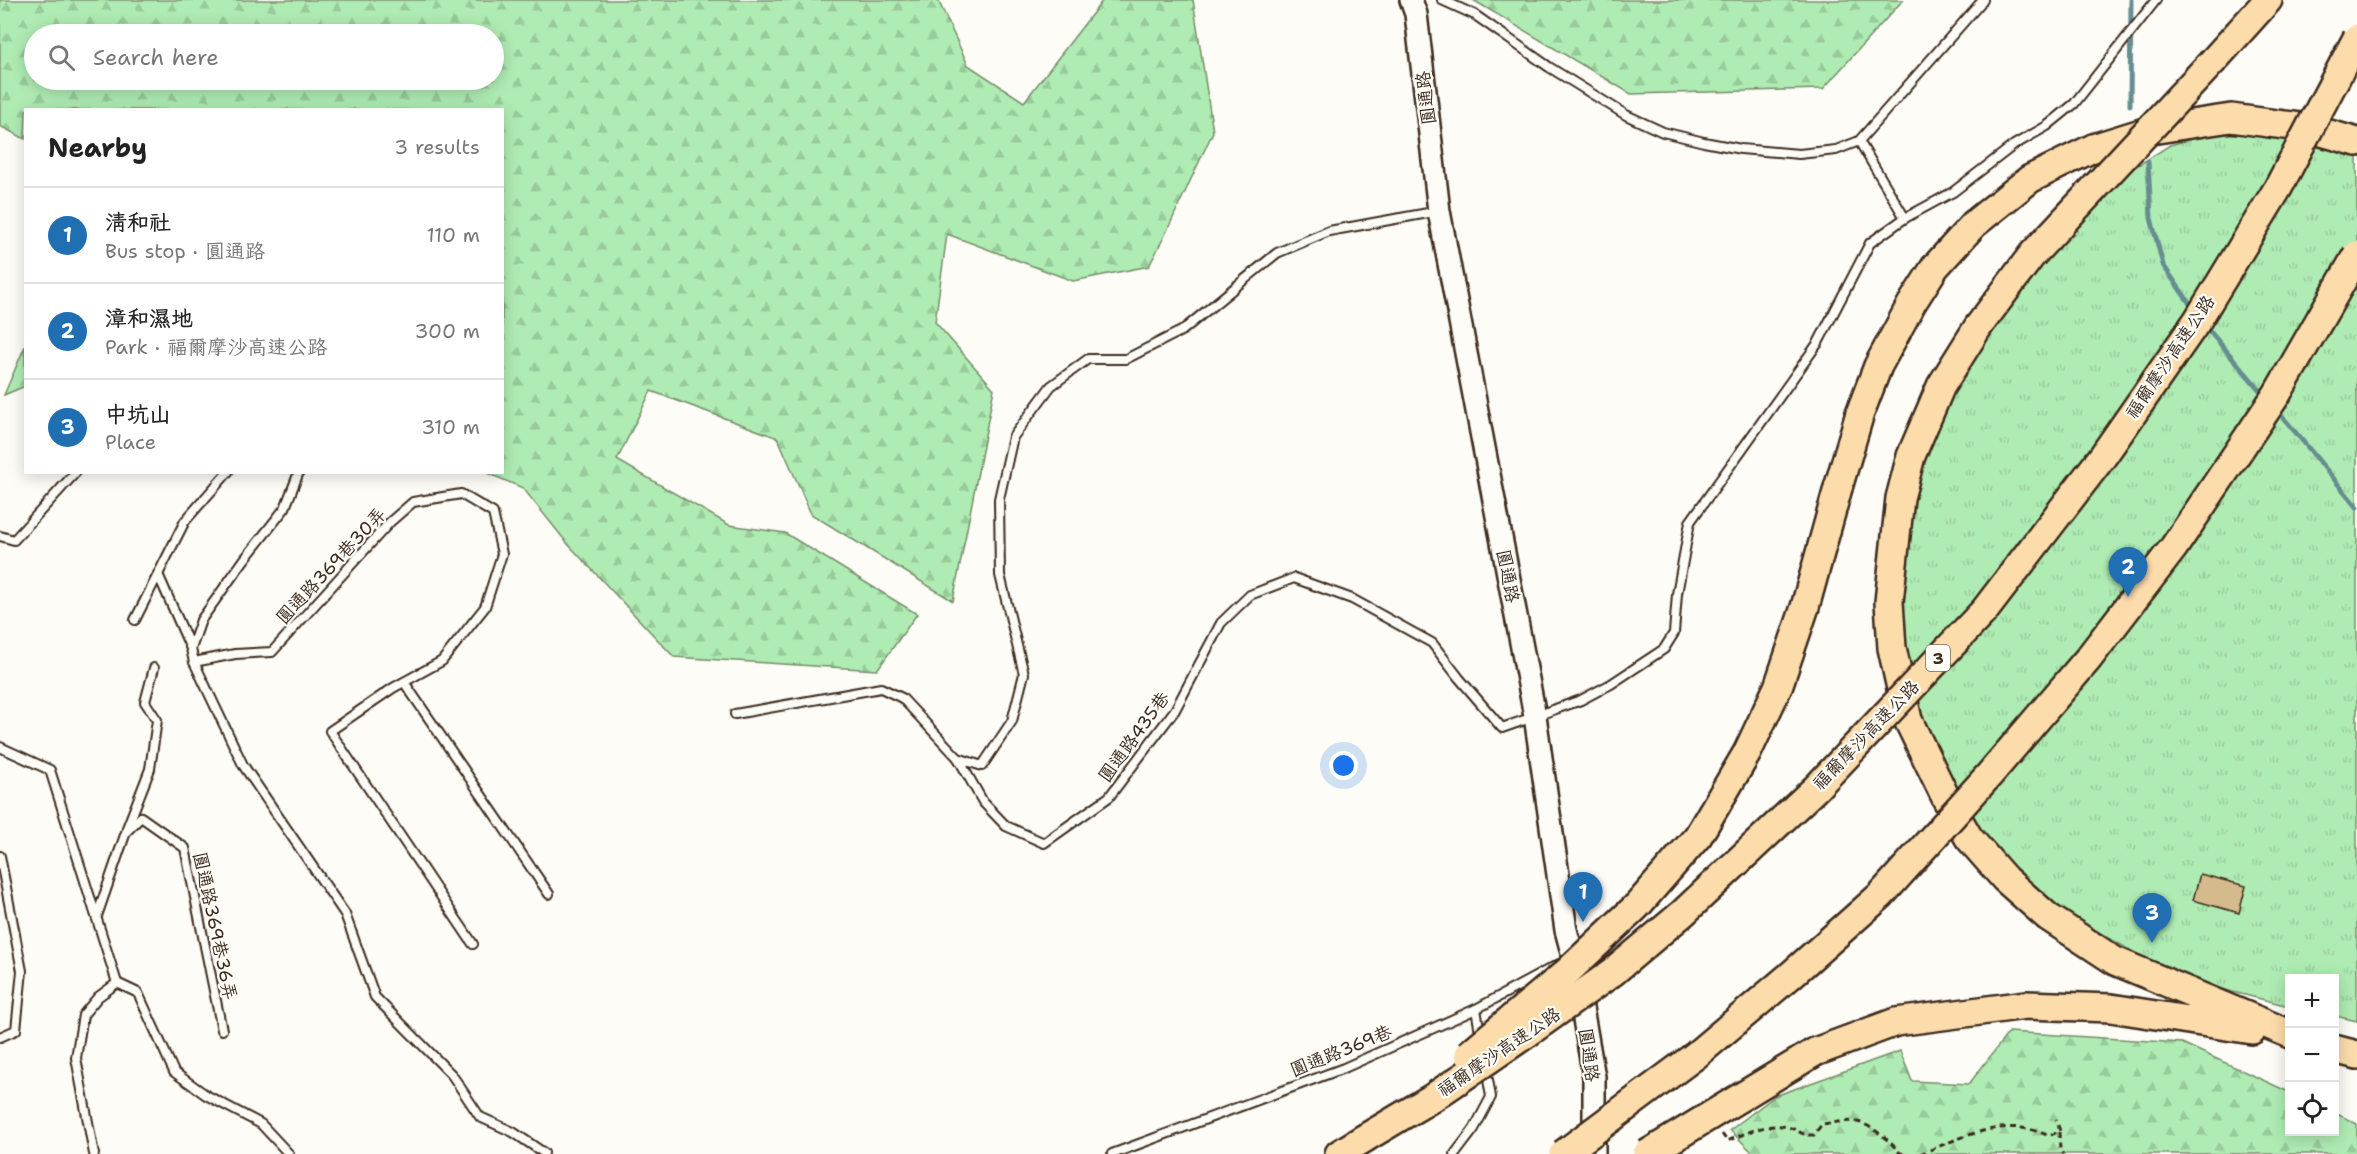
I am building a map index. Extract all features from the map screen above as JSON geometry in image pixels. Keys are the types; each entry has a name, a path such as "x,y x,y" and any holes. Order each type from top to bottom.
{"highway":[{"path":"2268,0 2032,255 1978,327 1941,386 1911,456 1900,498 1889,602 1892,648 1908,720 1947,800 1969,838 2005,879 2048,917 2115,961 2285,1035"},
{"name":"福爾摩沙高速公路","path":"1339,1154 1432,1098 1529,1032 1612,972 1683,914 1816,788 1985,610 2103,456 2197,321 2278,188 2357,38"},
{"path":"1365,1138 1568,972 1637,906 1698,836 1747,753 1778,687 1805,607 1860,413 1878,366 1912,303 1935,267 1974,224 2030,179 2093,148 2151,130 2231,118 2308,128 2357,142"},
{"path":"1563,1154 1696,1055 1881,895 1990,774 2088,659 2174,548 2277,394 2357,255"},
{"path":"1647,1154 1815,1052 1896,1022 2026,1005 2111,1008 2285,1036"},
{"path":"2339,1050 2357,1055"}],"street":[{"name":"圓通路","path":"1411,0 1416,14 1439,211 1535,716 1566,930 1573,956 1594,1077 1594,1154"}],"lane":[{"path":"1442,0 1475,15 1548,67 1626,115 1663,132 1732,147 1798,154 1836,150 1859,141 1983,0"},
{"path":"1535,716 1581,700 1664,650 1674,633 1677,594 1690,522 1818,343 1870,243 1905,218 1953,192 2014,145 2047,126 2074,104 2156,0"},
{"path":"1859,141 1905,218"},
{"path":"735,714 881,688 903,698 958,758 982,766 1012,721 1024,674 1000,575 999,499 1013,437 1051,386 1088,359 1126,359 1183,330 1277,253 1329,231 1439,211"},
{"path":"0,536 14,540 74,474"},
{"path":"135,620 185,521 226,474"},
{"path":"191,649 201,620 285,508 298,474"},
{"name":"圓通路369巷30弄","path":"194,662 235,654 272,652 390,522 413,502 461,494 493,513 502,554 485,607 442,661 404,682 330,731 473,944"},
{"path":"158,574 191,649 194,662 243,765 345,914 375,997 452,1075 480,1117 513,1132 544,1154"},
{"name":"圓通路435巷","path":"958,758 984,802 1006,826 1044,843 1109,797 1175,710 1221,623 1250,595 1294,578 1352,599 1432,644 1502,728 1535,716"},
{"path":"97,916 150,769 157,720 145,702 154,668"},
{"path":"404,682 549,894"},
{"path":"0,747 50,770 117,982 138,993 174,1072 206,1095 261,1124 289,1154"},
{"name":"圓通路369巷36弄","path":"126,832 141,817 185,848 222,1030"},
{"path":"0,856 22,970 15,1030 0,1037"},
{"name":"圓通路369巷","path":"1112,1154 1344,1068 1476,1010 1573,956"},
{"path":"94,1154 76,1058 82,1016 98,997 117,982"},
{"path":"1455,1154 1474,1129 1491,1096 1476,1010"}],"path":[{"path":"2056,1120 2060,1131 2062,1154"},
{"path":"1717,1128 1727,1141 1768,1127 1788,1126 1804,1136 1814,1135 1822,1124 1861,1123 1893,1144 1900,1153 1906,1154"},
{"path":"1920,1154 1999,1126 2023,1127 2049,1136 2059,1132"}],"green space":[{"path":"0,0 938,0 968,65 1024,102 1103,0 1193,0 1213,132 1149,266 1073,281 947,234 935,322 994,389 953,601 811,514 778,438 651,391 617,460 729,525 785,533 917,614 877,670 674,657 567,543 523,488 489,474 504,474 504,108 24,108 24,138 0,126"},
{"path":"1473,0 1903,0 1823,89 1631,94"},
{"path":"2214,133 2305,140 2357,155 2357,1021 2339,1017 2339,974 2285,974 2285,1005 2221,989 2142,957 2064,912 2016,875 1973,822 1921,727 1899,627 1909,500 1931,432 1967,366 2016,297 2073,230 2132,169 2170,145"},
{"path":"24,348 24,386 4,395"},
{"path":"2009,1032 2182,1043 2285,1090 2285,1136 2339,1136 2339,1115 2357,1124 2357,1154 1754,1154 1730,1130 1775,1096 1900,1051 1912,1081 1969,1084"}],"building":[{"path":"2200,874 2246,886 2239,913 2193,900"}],"waterway":[{"path":"2130,105 2131,0"},
{"path":"2148,162 2151,218 2163,265 2195,311"},
{"path":"2205,326 2265,396"},
{"path":"2277,410 2357,507"}],"place":[{"name":"漳和濕地","path":"2128,597"},
{"name":"清和社","path":"1583,922"},
{"name":"中坑山","path":"2152,943"}]}
